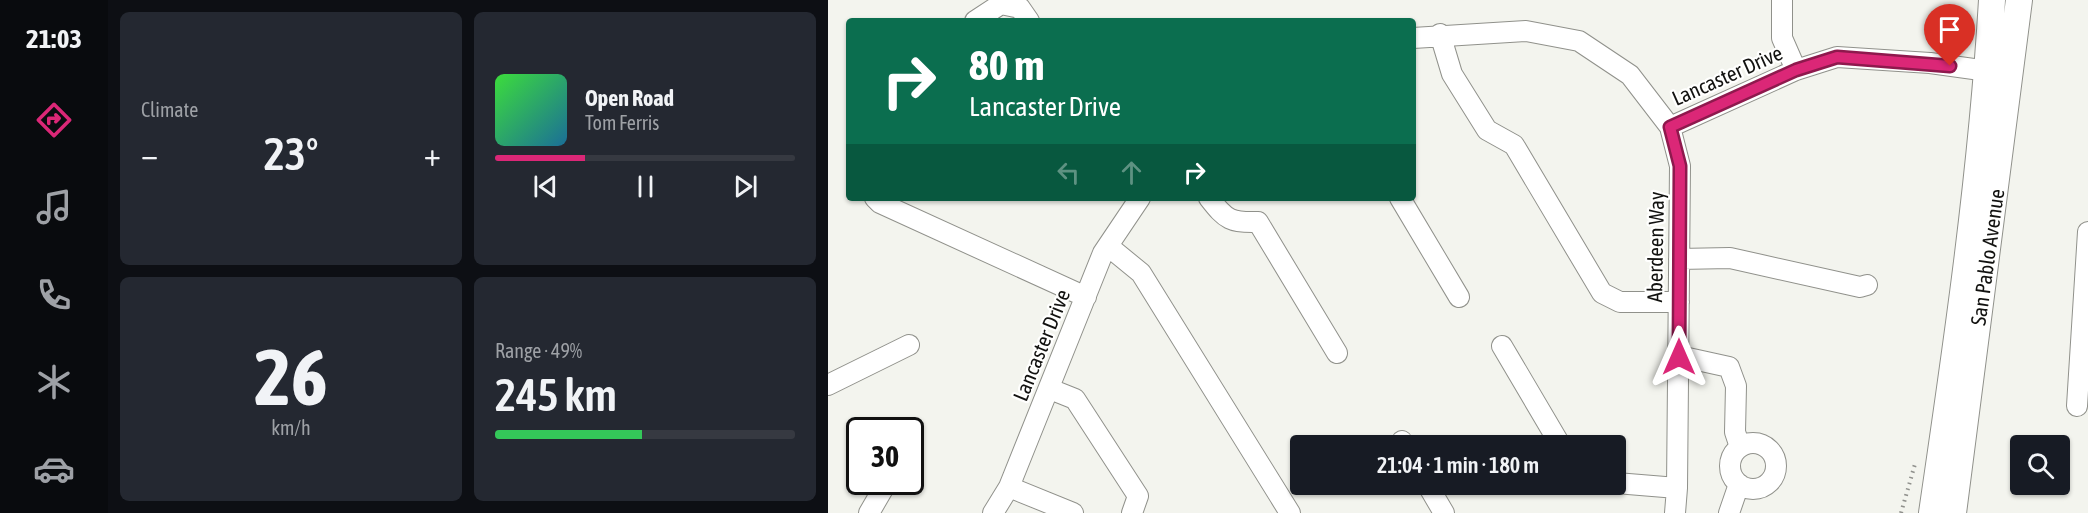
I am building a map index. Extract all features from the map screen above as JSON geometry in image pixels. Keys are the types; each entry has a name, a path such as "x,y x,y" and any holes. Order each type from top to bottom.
{"main road":[{"name":"San Pablo Avenue","path":"1932,513 1988,71 1992,0"},
{"name":"San Pablo Avenue","path":"1953,513 2019,0"}],"street":[{"path":"1782,0 1784,49 1796,70"},
{"path":"980,18 1001,4 1020,8 1027,18"},
{"name":"Lancaster Drive","path":"1416,38 1440,34 1526,31 1579,41 1630,75 1670,127 1796,70 1837,57 1918,62 1988,71"},
{"path":"1440,34 1452,74 1463,92 1487,130 1514,145 1602,293 1620,302 1679,302"},
{"name":"Aberdeen Way","path":"1670,127 1680,166 1678,512"},
{"path":"878,201 1086,297"},
{"name":"Lancaster Drive","path":"993,513 1009,487 1108,246 1138,201"},
{"path":"1211,201 1222,214 1236,223 1258,222 1337,353"},
{"path":"1402,201 1460,297"},
{"path":"2077,406 2088,232"},
{"path":"1108,246 1141,273 1290,513"},
{"path":"1679,259 1730,258 1860,287 1867,285"},
{"path":"828,385 909,345"},
{"path":"1502,346 1555,435"},
{"path":"1679,357 1729,367 1737,386 1735,432 1740,447"},
{"path":"1050,389 1075,399 1138,496 1132,513"},
{"path":"1751,443 1760,444 1773,455 1776,464 1771,481 1755,489 1739,484 1730,468 1731,459 1740,447 1751,443"},
{"path":"1626,484 1677,488"},
{"path":"1729,513 1739,484"},
{"path":"1009,487 1073,513"},
{"path":"869,513 879,495"},
{"path":"1433,495 1444,513"}],"route":[{"path":"1679,357 1680,166 1670,127 1796,70 1837,57 1950,66"}]}
